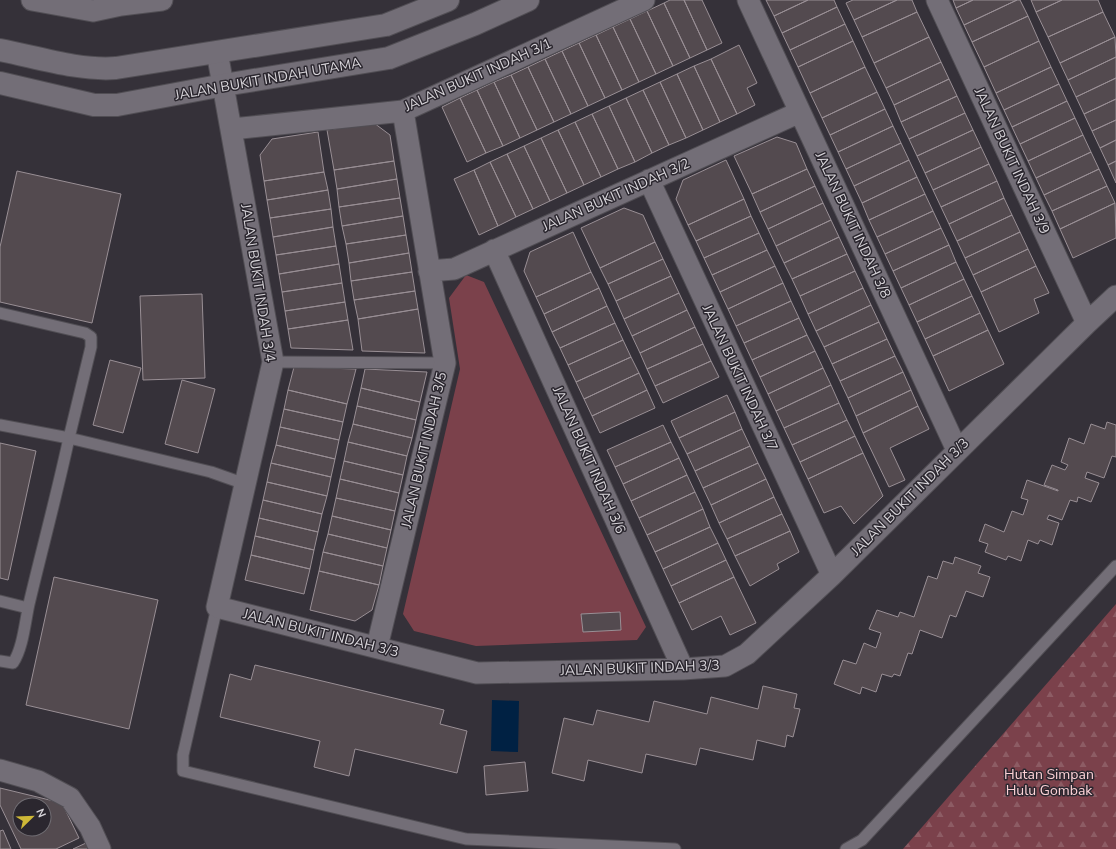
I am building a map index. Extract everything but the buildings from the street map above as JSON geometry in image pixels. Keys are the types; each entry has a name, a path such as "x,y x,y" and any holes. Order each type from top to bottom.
{"street":[{"path":"32,0 93,12 122,3 162,0"},
{"path":"0,50 85,68 102,69 386,25 448,0"},
{"name":"JALAN BUKIT INDAH UTAMA","path":"0,83 94,105 116,105 224,85 389,58 475,24 528,0"},
{"name":"JALAN BUKIT INDAH 3/1","path":"232,128 403,111 644,0"},
{"name":"JALAN BUKIT INDAH 3/8","path":"748,0 957,450"},
{"name":"JALAN BUKIT INDAH 3/9","path":"937,0 1087,323"},
{"name":"JALAN BUKIT INDAH 3/4","path":"217,52 232,128 273,362 217,607"},
{"name":"JALAN BUKIT INDAH 3/5","path":"377,647 445,363 403,111"},
{"name":"JALAN BUKIT INDAH 3/2","path":"430,271 454,269 800,112"},
{"name":"JALAN BUKIT INDAH 3/7","path":"649,180 832,575"},
{"name":"JALAN BUKIT INDAH 3/6","path":"494,250 683,669"},
{"name":"JALAN BUKIT INDAH 3/3","path":"217,607 478,673 683,669 725,666 747,654 832,575 957,450 1116,296"},
{"path":"0,770 38,781 70,798 90,827 100,849"}],"lane":[{"path":"0,313 85,333 91,337 91,347 58,491 28,608 18,656 13,663 0,661"},
{"path":"273,362 445,363"},
{"path":"0,425 69,438 211,472 245,484"},
{"path":"846,849 862,840 1116,566"},
{"path":"0,601 28,608"},
{"path":"217,607 184,755 183,771 466,839 675,849"}],"green space":[{"path":"466,275 484,282 646,627 637,640 476,646 414,631 403,614 460,369 449,298"},
{"name":"Hutan Simpan Hulu Gombak","path":"1116,604 1116,849 903,849"}],"water":[{"path":"492,700 519,701 518,752 491,751"}]}
